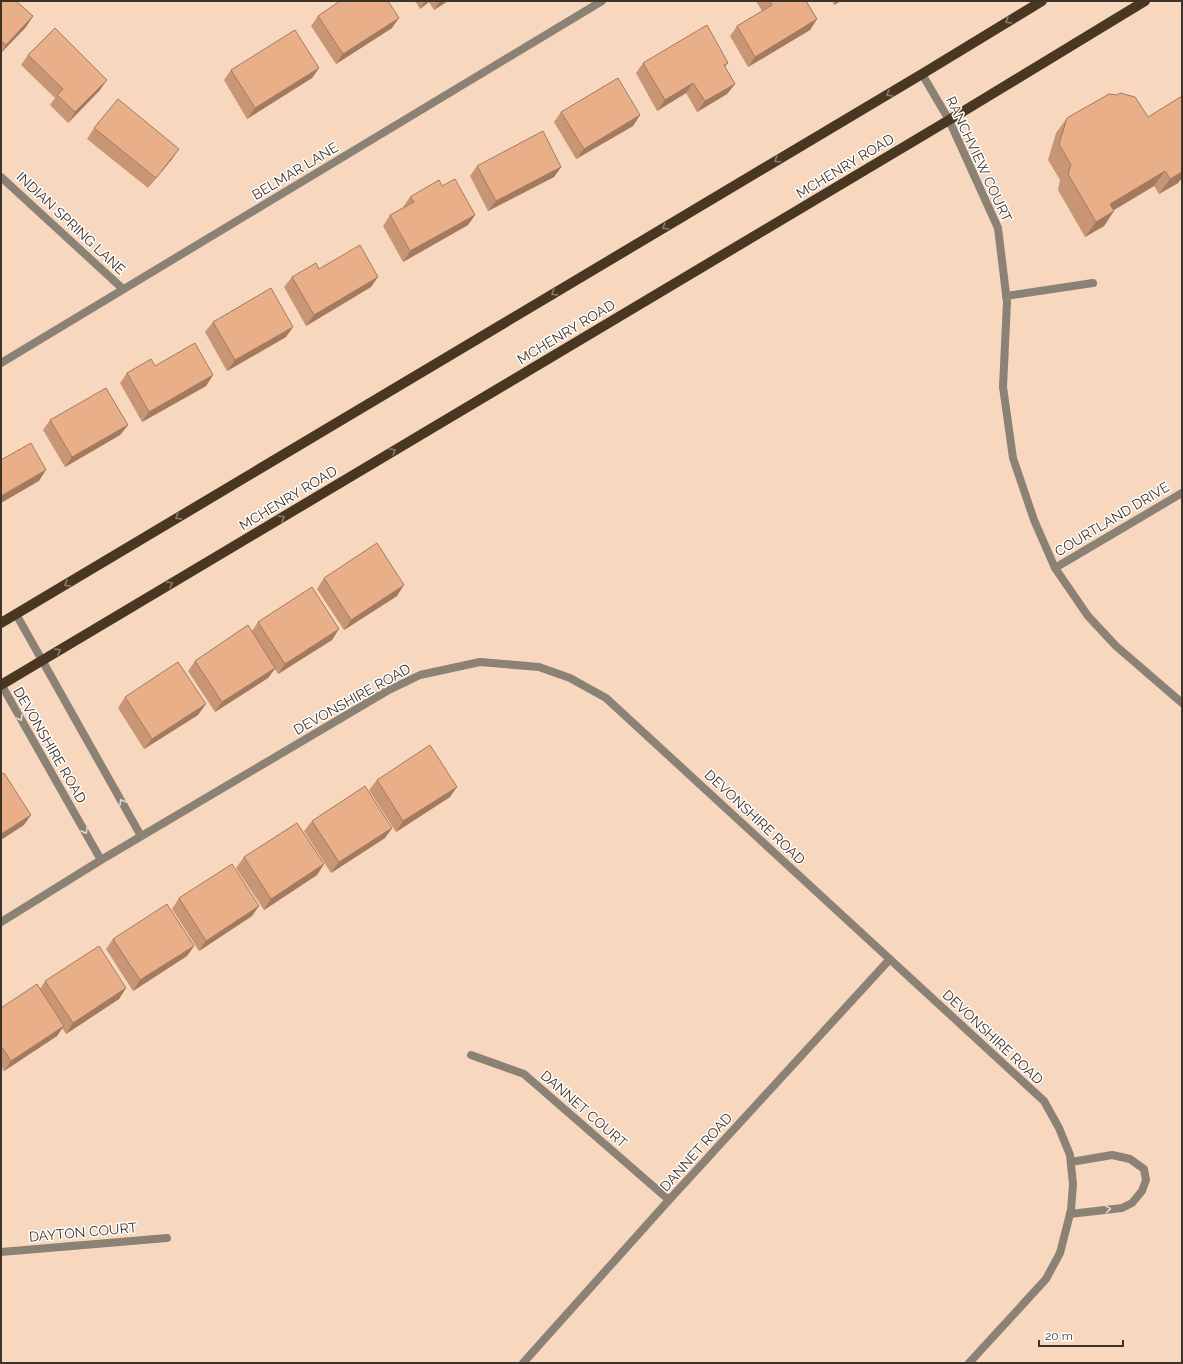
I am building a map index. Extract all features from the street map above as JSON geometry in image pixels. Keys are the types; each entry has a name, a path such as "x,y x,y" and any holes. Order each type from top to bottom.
{"main road":[{"path":"1,623 1042,1"},
{"name":"MCHENRY ROAD","path":"1,685 1146,1"}],"street":[{"name":"BELMAR LANE","path":"1,362 602,1"},
{"name":"RANCHVIEW COURT","path":"922,74 949,120 998,228 1006,296 1004,387 1013,458 1034,520 1055,568 1088,616 1116,646 1182,703"},
{"name":"INDIAN SPRING LANE","path":"1,177 123,289"},
{"path":"1006,296 1093,283"},
{"name":"COURTLAND DRIVE","path":"1055,568 1182,493"},
{"path":"16,614 141,836"},
{"name":"DEVONSHIRE ROAD","path":"1,922 141,836 387,691 420,675 480,662 539,666 570,678 606,698 1044,1101 1060,1128 1070,1155 1073,1184 1070,1214 1060,1253 1046,1278 969,1363"},
{"name":"DEVONSHIRE ROAD","path":"1,685 101,860"},
{"name":"DANNET ROAD","path":"523,1363 890,960"},
{"name":"DANNET COURT","path":"471,1055 524,1074 670,1200"},
{"path":"1070,1214 1122,1208 1132,1203 1142,1191 1146,1180 1144,1170 1130,1159 1112,1155 1071,1162"},
{"name":"DAYTON COURT","path":"1,1252 167,1238"}],"building":[{"path":"1,1 16,1 33,16 6,45 1,41"},
{"path":"340,1 388,1 399,18 343,54 318,16"},
{"path":"770,1 806,1 817,19 755,57 737,26 772,5"},
{"path":"707,25 728,63 724,65 735,84 705,101 693,83 665,100 643,63"},
{"path":"55,28 107,80 75,112 57,95 63,89 28,55"},
{"path":"295,30 319,68 255,108 231,70"},
{"path":"618,78 640,115 584,149 561,112"},
{"path":"1120,93 1135,97 1148,117 1182,96 1182,172 1170,179 1165,171 1110,204 1114,211 1096,222 1068,174 1071,165 1059,144 1067,118 1109,94 1117,95"},
{"path":"118,99 179,149 156,178 94,128"},
{"path":"543,131 561,167 496,201 477,166"},
{"path":"455,179 475,215 410,251 390,215 414,202 410,197 439,180 442,186"},
{"path":"360,245 378,277 314,315 292,277 316,263 319,269"},
{"path":"271,288 293,327 235,360 213,322"},
{"path":"195,343 213,375 149,412 127,373 151,359 155,366"},
{"path":"106,388 128,425 72,457 50,420"},
{"path":"31,443 46,470 1,496 1,460"},
{"path":"377,543 404,585 351,620 324,578"},
{"path":"312,587 339,629 285,664 258,622"},
{"path":"248,625 275,668 222,702 195,661"},
{"path":"178,662 206,704 152,739 125,697"},
{"path":"430,745 457,787 403,821 377,780"},
{"path":"4,773 31,815 1,834 1,775"},
{"path":"365,786 392,828 339,862 312,821"},
{"path":"297,823 324,864 271,899 244,857"},
{"path":"232,864 259,906 206,941 179,898"},
{"path":"167,904 194,946 140,980 113,939"},
{"path":"99,946 126,988 73,1023 45,981"},
{"path":"37,984 64,1026 11,1061 1,1046 1,1008"}]}
